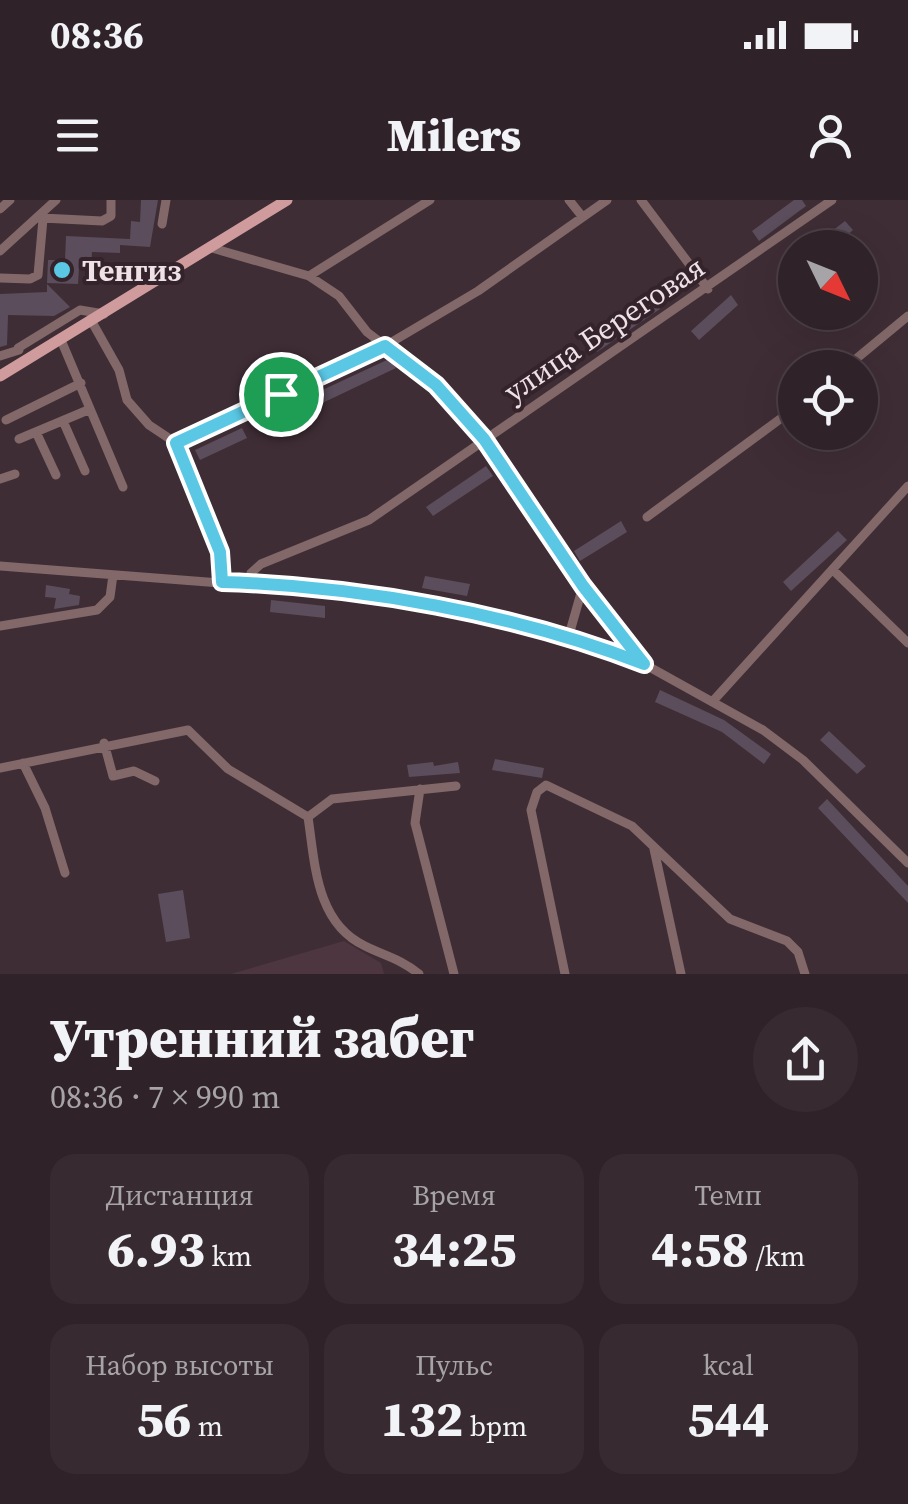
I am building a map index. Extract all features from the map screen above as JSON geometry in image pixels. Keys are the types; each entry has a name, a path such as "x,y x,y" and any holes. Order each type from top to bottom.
{"main road":[{"path":"0,376 212,248 269,205 287,200"}],"street":[{"path":"0,209 10,200"},
{"path":"0,251 41,218 55,200"},
{"path":"41,218 102,221 111,216 111,200"},
{"path":"162,224 166,200"},
{"path":"309,276 430,200"},
{"path":"568,200 581,215"},
{"path":"176,443 385,346 478,291 607,200"},
{"path":"641,200 708,289"},
{"name":"улица Береговая","path":"249,582 251,573 262,564 369,520 832,200"},
{"path":"0,278 30,279 38,275 41,218"},
{"path":"212,248 309,276 339,296 367,332 436,385 484,439 583,586 644,664"},
{"path":"0,356 80,310 98,318 127,400 149,425 176,443 220,552 222,582"},
{"path":"866,350 908,316"},
{"path":"61,340 123,487"},
{"path":"18,348 27,359"},
{"path":"6,420 81,383"},
{"path":"19,440 88,410"},
{"path":"63,420 85,471"},
{"path":"646,516 778,420"},
{"path":"36,432 56,475"},
{"path":"0,479 15,474"},
{"path":"712,701 908,486"},
{"path":"0,566 249,582 442,608 569,634 644,664 763,730 803,760 908,862"},
{"path":"833,570 908,643"},
{"path":"0,626 97,610 110,597 113,575"},
{"path":"569,634 583,586"},
{"path":"0,768 188,730 228,769 308,817"},
{"path":"104,744 113,776 134,771 155,781"},
{"path":"24,763 45,808 64,873"},
{"path":"565,974 531,810 537,792 546,785 632,826 730,919 787,941 798,952 805,974"},
{"path":"308,817 332,800 456,786"},
{"path":"420,789 415,823 454,974"},
{"path":"308,817 319,889 336,927 364,946 399,957 419,974"},
{"path":"654,847 681,974"}],"shaded area":[{"path":"344,941 381,963 384,974 231,974"}],"building":[{"path":"141,200 158,200 150,247 120,245 120,253 92,252 91,268 79,268 78,284 47,283 48,260 65,260 66,236 130,239 131,221 140,222"},
{"path":"794,200 802,200 806,206 759,241 752,231"},
{"path":"845,221 853,230 833,230"},
{"path":"47,284 70,307 54,316 8,315 7,345 0,347 0,294 47,292"},
{"path":"731,295 738,305 699,340 691,331"},
{"path":"653,300 660,309 597,352 590,342"},
{"path":"389,359 396,368 293,417 288,406"},
{"path":"242,428 247,438 200,460 195,450"},
{"path":"486,466 493,476 433,516 426,507"},
{"path":"621,521 627,532 580,561 574,551"},
{"path":"838,531 847,540 791,591 783,582"},
{"path":"425,576 470,584 467,596 422,588"},
{"path":"46,585 70,589 69,594 80,596 79,605 54,609 56,598 45,597"},
{"path":"271,600 325,606 325,618 270,612"},
{"path":"660,690 724,720 771,754 764,764 722,732 655,702"},
{"path":"829,731 866,766 857,774 820,740"},
{"path":"495,759 544,768 542,778 492,770"},
{"path":"433,762 434,766 458,762 460,773 409,777 407,765"},
{"path":"827,799 908,886 908,903 818,808"},
{"path":"183,890 190,938 166,942 158,894"}],"place":[{"name":"Тенгиз","path":"62,270"}],"route":[{"path":"385,346 436,385 484,439 583,586 644,664 569,634 540,627 323,591 222,582 220,552 176,443 281,394 385,346"}]}
